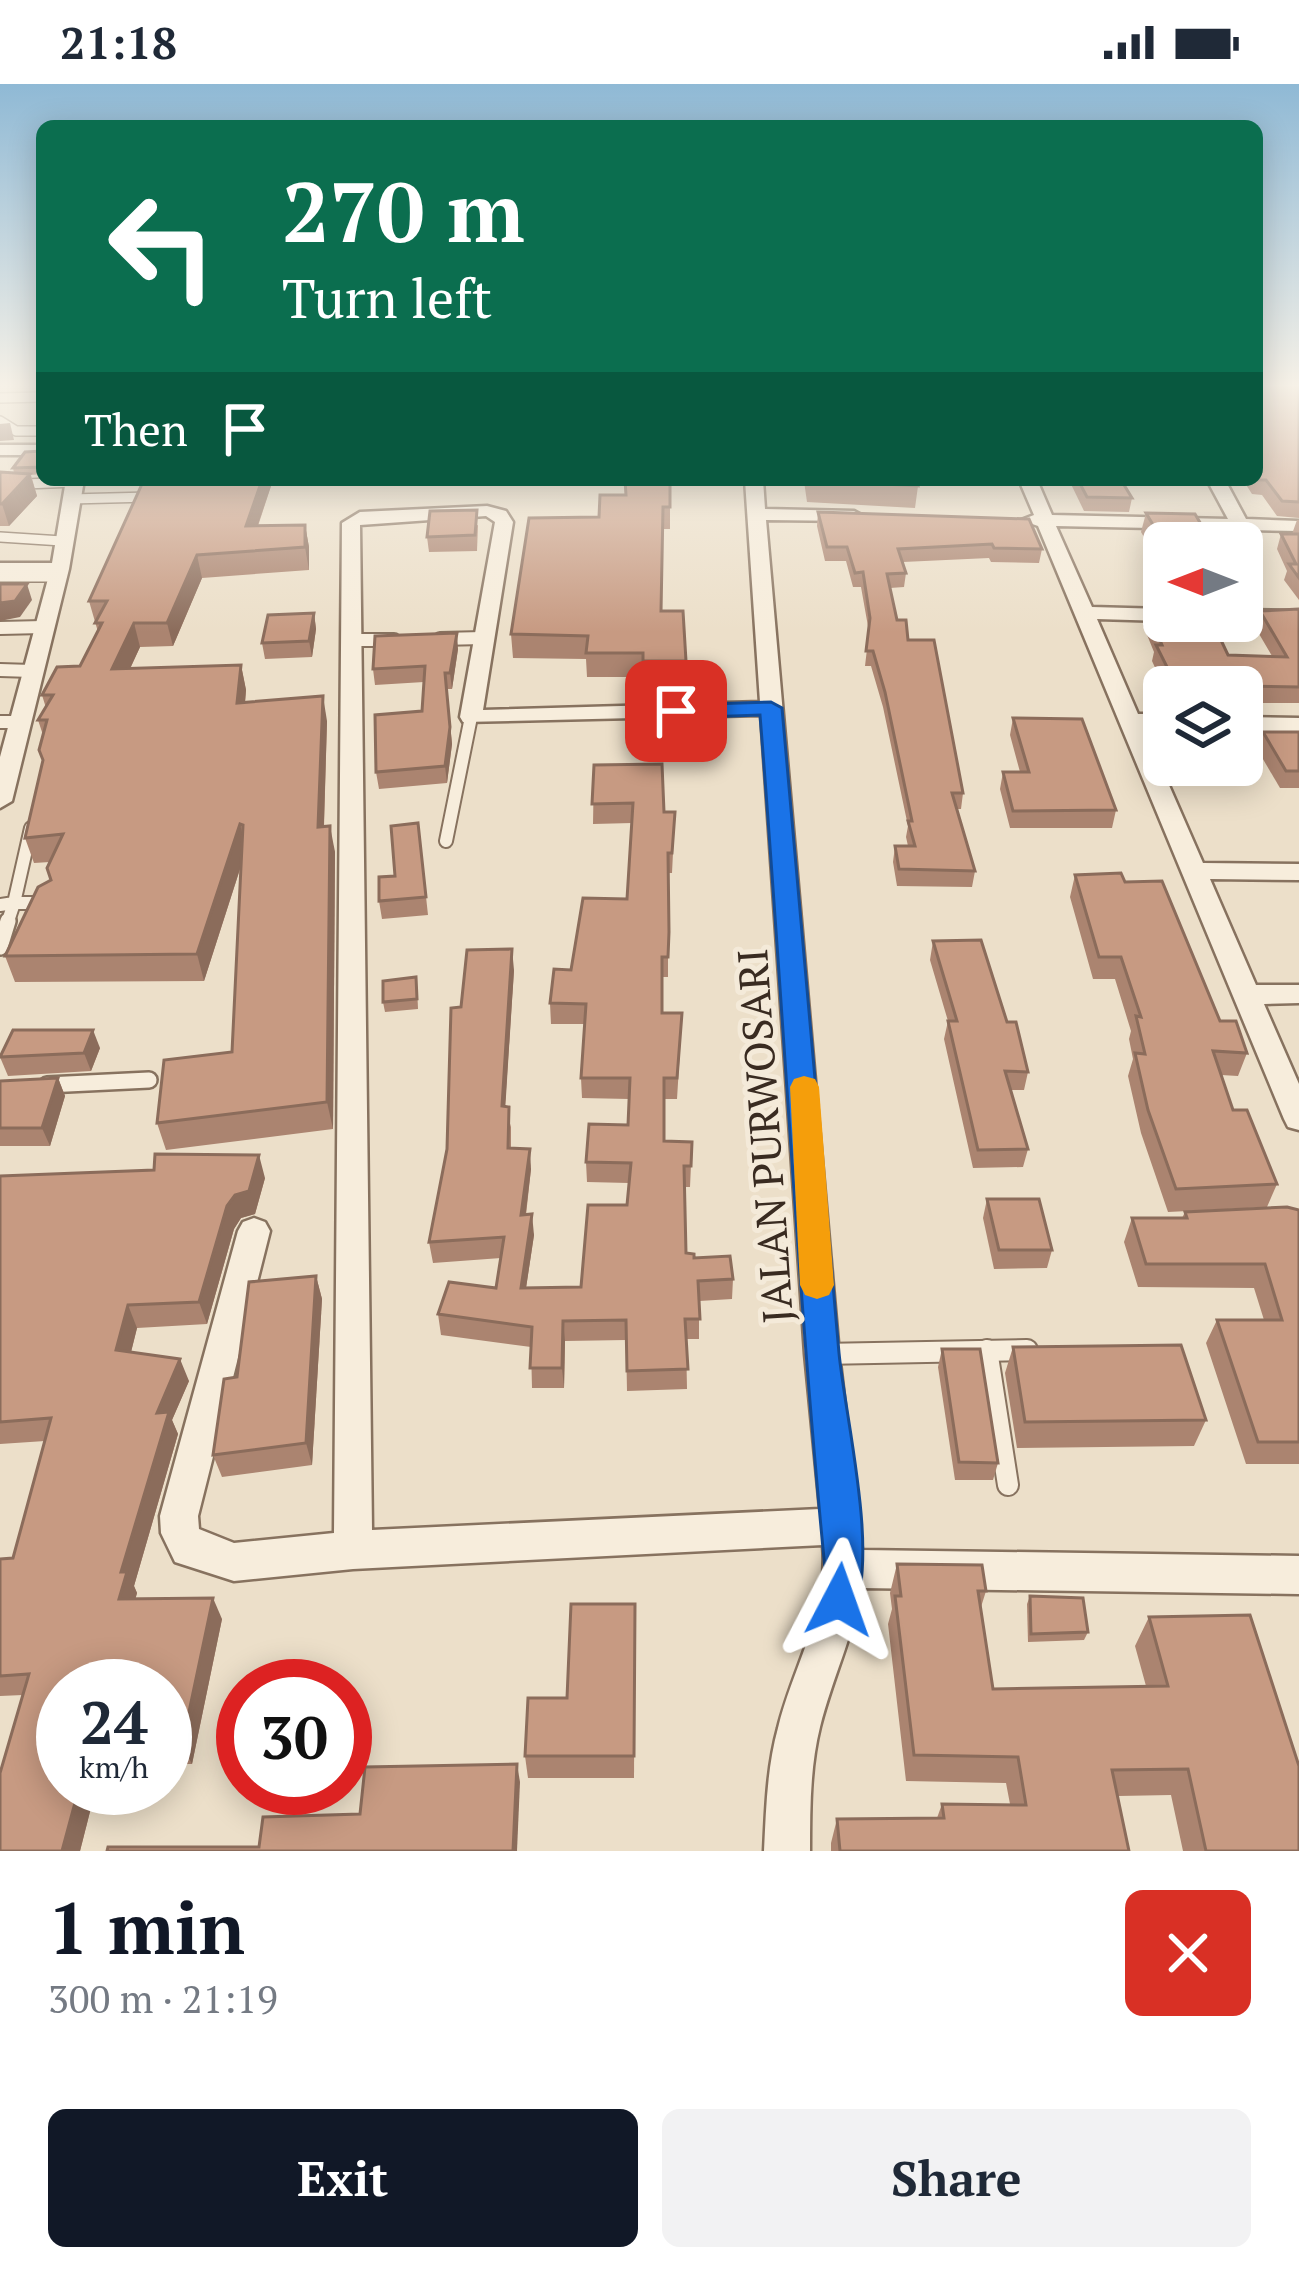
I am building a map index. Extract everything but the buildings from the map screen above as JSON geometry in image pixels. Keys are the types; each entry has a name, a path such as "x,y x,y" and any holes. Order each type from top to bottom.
{"street":[{"name":"JALAN PURWOSARI","path":"754,486 822,1354 845,1569 833,1633 799,1727 788,1798 787,1851"},
{"path":"1028,486 1030,520 1081,613 1131,721 1299,1119"},
{"path":"1219,486 1239,522"},
{"path":"0,796 10,722 32,671 58,573 73,487"},
{"path":"353,1550 351,523 361,517 487,511 500,515 504,522 471,717 771,708"},
{"path":"756,514 875,517"},
{"path":"1030,520 1143,523"},
{"path":"1263,526 1299,526"},
{"path":"0,573 58,573"},
{"path":"1081,613 1143,614"},
{"path":"1263,616 1299,617"},
{"path":"1131,721 1143,721"},
{"path":"1263,724 1299,725"},
{"path":"1192,871 1299,872"},
{"path":"1245,994 1299,994"},
{"path":"254,1231 179,1516 188,1549 234,1562 353,1550 841,1526"},
{"path":"845,1569 1299,1575"}],"lane":[{"path":"0,485 36,486"},
{"path":"36,486 150,497"},
{"path":"0,537 62,541"},
{"path":"0,628 43,627"},
{"path":"350,640 483,638"},
{"path":"0,670 32,671"},
{"path":"446,841 471,717"},
{"path":"0,947 7,904 37,803"},
{"path":"7,904 50,902"},
{"path":"21,1087 149,1080"},
{"path":"987,1350 1008,1485"},
{"path":"822,1354 1055,1350"}],"slow traffic":[{"path":"804,1087 817,1285"}],"route":[{"path":"676,711 771,708 822,1354 845,1569 839,1600"}]}
